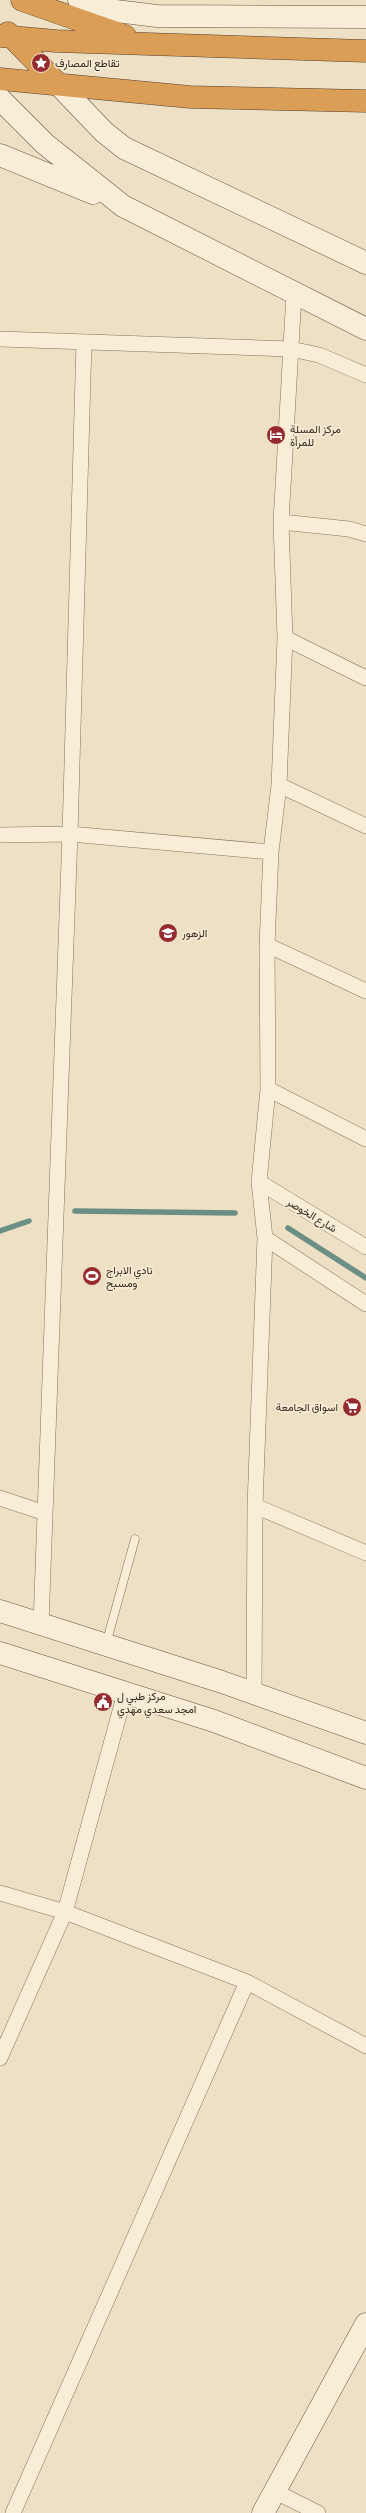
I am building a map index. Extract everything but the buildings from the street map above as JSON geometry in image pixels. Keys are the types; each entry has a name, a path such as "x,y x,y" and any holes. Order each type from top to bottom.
{"highway":[{"path":"22,0 130,37 156,43"},
{"path":"4,33 56,41 156,43 366,51"},
{"path":"4,33 57,84"},
{"path":"0,79 190,97 366,101"}],"street":[{"path":"79,0 108,10 157,16 366,18"},
{"path":"57,84 104,132 124,148 366,263"},
{"path":"0,99 45,144 123,206"},
{"path":"0,155 123,206 294,294 366,329"},
{"path":"254,1693 255,1506 265,1238 259,1182 268,1089 267,945 271,852 279,785 285,638 281,522 294,294"},
{"path":"0,339 291,349 319,355 366,375"},
{"path":"41,1624 70,834 84,342"},
{"path":"281,522 349,529 366,534"},
{"path":"285,638 366,678"},
{"path":"279,785 366,826"},
{"path":"0,835 70,834 271,852"},
{"path":"267,945 366,991"},
{"path":"268,1089 366,1139"},
{"name":"شارع الخوصر","path":"259,1182 366,1247"},
{"path":"265,1238 366,1304"},
{"path":"0,1498 45,1513"},
{"path":"255,1506 366,1553"},
{"path":"0,1611 254,1693 366,1733"},
{"path":"0,1653 214,1721 366,1778"},
{"path":"0,2058 65,1912 125,1693"},
{"path":"0,1893 65,1912 247,1982 366,2046"},
{"path":"13,2513 247,1982"},
{"path":"263,2513 366,2324"},
{"path":"274,2491 318,2513"}],"lane":[{"path":"106,1645 135,1539"}],"waterway":[{"path":"75,1211 235,1213"},
{"path":"0,1231 29,1221"},
{"path":"288,1228 366,1278"}],"place":[{"name":"تقاطع المصارف","path":"41,63"},
{"name":"مركز المسلة للمرأة","path":"276,435"},
{"name":"الزهور","path":"168,933"},
{"name":"نادي الابراج ومسبح","path":"92,1276"},
{"name":"اسواق الجامعة","path":"352,1407"},
{"name":"مركز طبي ل امجد سعدي مهدي","path":"103,1702"}]}
